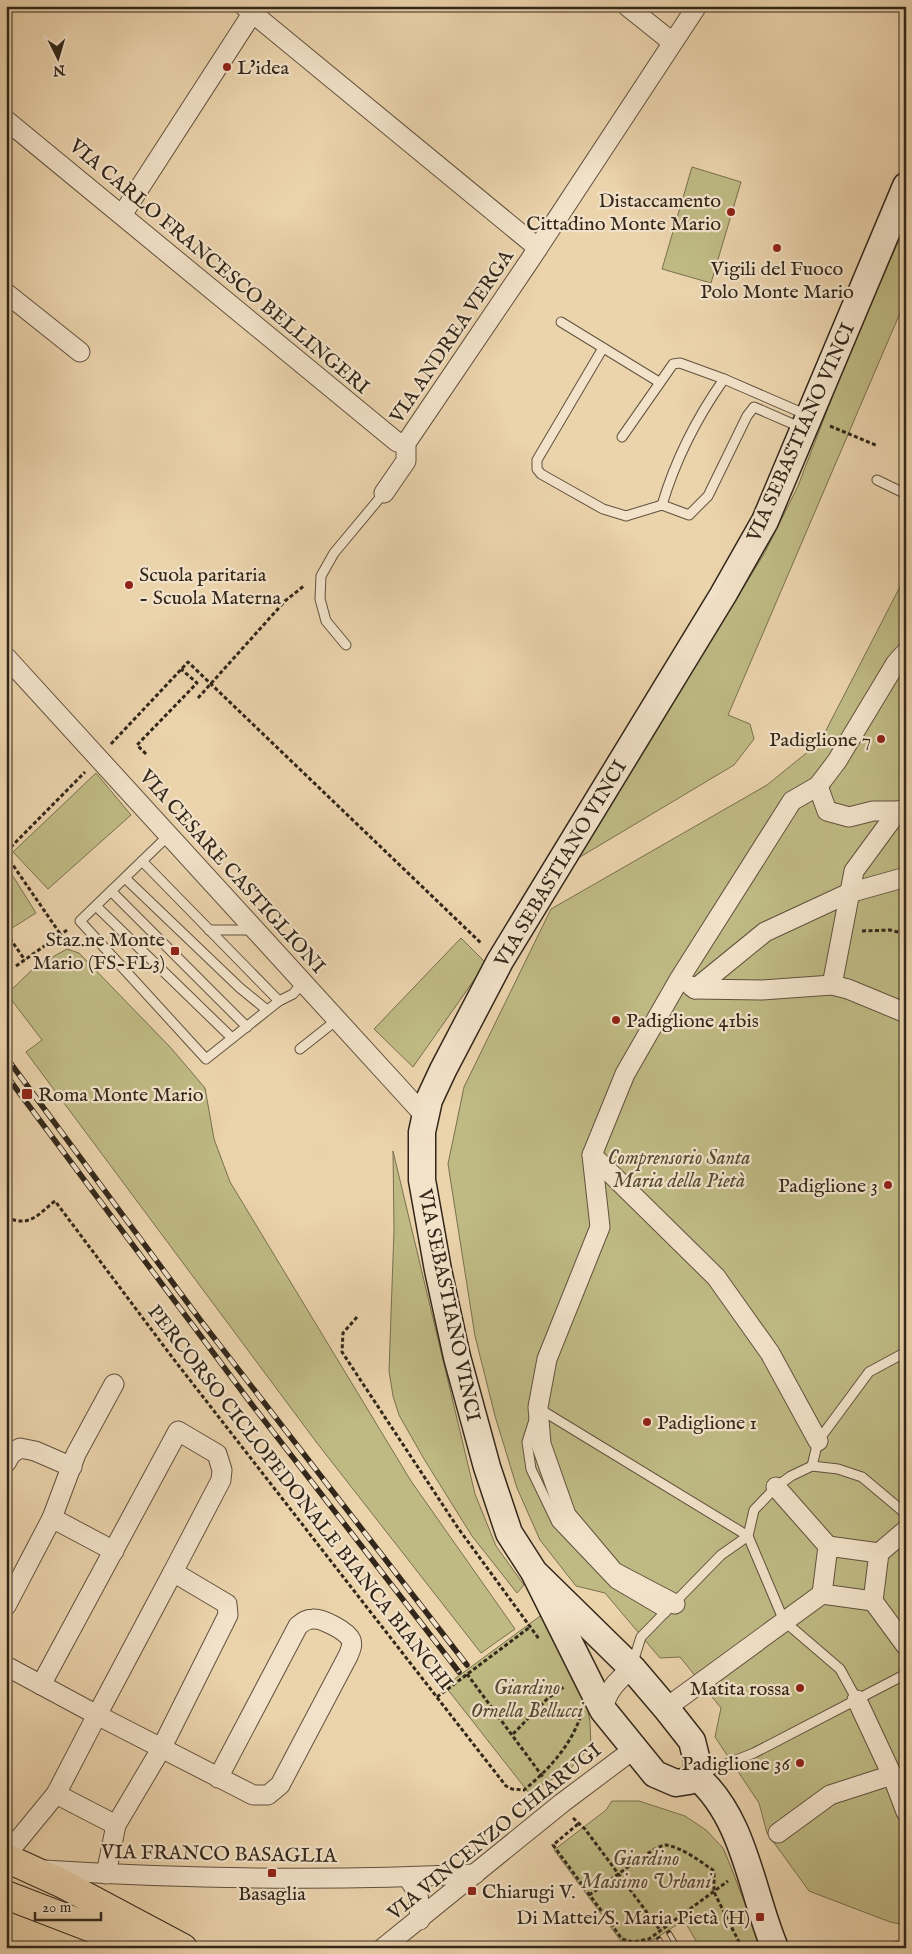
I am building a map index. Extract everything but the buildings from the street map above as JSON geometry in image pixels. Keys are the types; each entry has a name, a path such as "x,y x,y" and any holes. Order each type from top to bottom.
{"main road":[{"path":"13,1851 183,1948"},
{"path":"6,1895 144,1948"}],"street":[{"path":"627,6 672,42"},
{"name":"VIA ANDREA VERGA","path":"384,493 406,461 406,443 538,248 697,6"},
{"path":"122,215 251,9 538,248"},
{"name":"VIA CARLO FRANCESCO BELLINGERI","path":"6,120 397,442 406,443"},
{"name":"VIA SEBASTIANO VINCI","path":"534,1572 632,1668 666,1708 692,1741 697,1761 696,1776 683,1783 668,1781 655,1774 634,1749 591,1711 534,1572 509,1533 497,1500 457,1357 438,1270 420,1163 425,1116 434,1089 459,1036 500,961 728,586 765,521 906,186"},
{"path":"6,293 80,352"},
{"name":"VIA CESARE CASTIGLIONI","path":"6,657 170,834 254,930 338,1019 425,1116"},
{"path":"670,1608 614,1572 566,1515 541,1444 538,1408 547,1358 600,1227 592,1155 625,1074 687,983 792,801 818,786 837,761 902,658"},
{"path":"818,786 827,811 849,817 873,812 902,811"},
{"path":"832,985 854,871 902,811"},
{"path":"687,983 766,932 850,894 906,877"},
{"path":"687,983 762,990 832,985 906,1013"},
{"path":"592,1155 716,1278 770,1353 818,1441"},
{"path":"6,1606 52,1518 76,1454 114,1384"},
{"path":"13,1851 56,1794 221,1480 222,1470 216,1454 178,1432 40,1685"},
{"path":"6,1463 11,1454 20,1448 35,1451 72,1468"},
{"path":"776,1486 828,1546 879,1553"},
{"path":"52,1518 114,1551"},
{"path":"906,1530 879,1553 873,1600 906,1646"},
{"path":"822,1594 828,1546"},
{"path":"106,1874 116,1825 160,1749 228,1615 227,1604 173,1572"},
{"path":"666,1708 822,1594 873,1600"},
{"path":"6,1666 218,1778 253,1795 268,1794 280,1785 348,1656 352,1645 348,1635 315,1619 304,1621 298,1626 218,1778"},
{"path":"591,1711 606,1696 612,1686 632,1668"},
{"path":"857,1700 892,1775 906,1812"},
{"name":"VIA VINCENZO CHIARUGI","path":"384,1948 562,1803 634,1749"},
{"path":"778,1833 830,1794 892,1775"},
{"path":"696,1776 712,1792 722,1806 733,1828 775,1948"},
{"path":"56,1794 116,1825"},
{"name":"VIA FRANCO BASAGLIA","path":"13,1851 106,1874 408,1878 475,1874"},
{"path":"408,1878 418,1894 420,1920"}],"lane":[{"path":"561,322 659,382"},
{"path":"603,348 537,460 536,469 541,474 603,509 626,516 662,505 689,515 708,496 747,416 754,407 807,423"},
{"path":"622,437 673,364 680,363 724,379 807,423"},
{"path":"662,505 674,471 710,400 724,379"},
{"path":"877,480 906,494"},
{"path":"346,645 326,621 320,599 321,576 334,553 384,493"},
{"path":"170,834 80,921 206,1058 279,1001 293,994 303,982"},
{"path":"142,861 279,1001"},
{"path":"125,878 240,988 267,1010"},
{"path":"112,891 246,1026"},
{"path":"96,906 232,1038"},
{"path":"209,930 254,930"},
{"path":"300,1048 338,1019"},
{"path":"812,1466 818,1441 869,1372 906,1352"},
{"path":"538,1408 748,1536 784,1621 840,1669 857,1700"},
{"path":"632,1668 642,1637 720,1555 748,1536 754,1510 776,1486 791,1476 812,1466 838,1469 862,1477 906,1514"},
{"path":"696,1776 754,1753 906,1674"},
{"path":"889,1948 906,1945"}],"path":[{"path":"848,435 878,446"},
{"path":"198,698 285,601 300,588 321,576"},
{"path":"106,749 188,662 500,961"},
{"path":"146,754 137,745 197,683 181,669"},
{"path":"61,935 6,854 88,769"},
{"path":"16,966 80,921"},
{"path":"6,933 25,960"},
{"name":"PERCORSO CICLOPEDONALE BIANCA BIANCHI","path":"6,1217 18,1222 28,1222 55,1201 172,1356 506,1786 512,1789 524,1790 555,1763 581,1718 591,1711"},
{"path":"357,1317 343,1333 342,1352 458,1528 530,1627 437,1697"},
{"path":"467,1674 513,1734 541,1775"},
{"path":"513,1734 547,1699 570,1683"},
{"path":"660,1930 620,1875 578,1824 553,1845 622,1939 627,1942 641,1942 649,1939 748,1868"},
{"path":"589,1895 620,1875 654,1848 665,1844 691,1855 714,1871 714,1892 718,1896 742,1948"}],"green space":[{"path":"692,167 741,182 711,283 662,269"},
{"path":"906,224 906,299 728,715 750,724 754,739 734,765 575,860 764,554 798,486 846,361"},
{"name":"Comprensorio Santa Maria della Pietà","path":"906,575 906,1925 890,1922 809,1891 767,1833 759,1803 715,1737 721,1708 680,1657 660,1658 605,1593 576,1586 540,1540 517,1488 495,1416 475,1336 448,1164 464,1087 551,909 767,785 820,742"},
{"path":"96,773 131,815 48,889 13,852"},
{"path":"6,865 36,913 12,928 6,921"},
{"path":"461,938 486,963 413,1067 374,1029"},
{"path":"67,949 79,953 171,1048 205,1088 214,1139 230,1182 411,1481 515,1629 481,1653 317,1443 26,1052 42,1040 7,994 36,966"},
{"path":"393,1151 475,1494 496,1546 524,1585 517,1593 472,1536 399,1415 393,1396 389,1371 394,1230"},
{"name":"Giardino Ornella Bellucci","path":"547,1611 584,1691 590,1722 591,1746 571,1768 529,1793 445,1686"},
{"name":"Giardino Massimo Urbani","path":"612,1801 639,1801 685,1816 706,1830 723,1848 762,1948 700,1948 684,1920 641,1948 626,1948 554,1850 606,1810"}],"railway":[{"path":"6,1057 201,1321 467,1665"},
{"path":"6,1075 250,1402 459,1672"},
{"path":"669,1933 678,1948"},
{"path":"659,1939 664,1948"}],"place":[{"name":"L'idea","path":"227,67"},
{"name":"Distaccamento Cittadino Monte Mario","path":"731,212"},
{"name":"Vigili del Fuoco Polo Monte Mario","path":"777,248"},
{"name":"Scuola paritaria - Scuola Materna","path":"129,585"},
{"name":"Padiglione 7","path":"881,739"},
{"name":"Staz.ne Monte Mario (FS-FL3)","path":"175,951"},
{"name":"Padiglione 41bis","path":"616,1020"},
{"name":"Roma Monte Mario","path":"27,1094"},
{"name":"Padiglione 3","path":"888,1185"},
{"name":"Padiglione 1","path":"647,1422"},
{"name":"Matita rossa","path":"800,1688"},
{"name":"Padiglione 36","path":"800,1763"},
{"name":"Basaglia","path":"272,1873"},
{"name":"Chiarugi V.","path":"472,1891"},
{"name":"Di Mattei/S. Maria Pietà (H)","path":"760,1917"}]}
